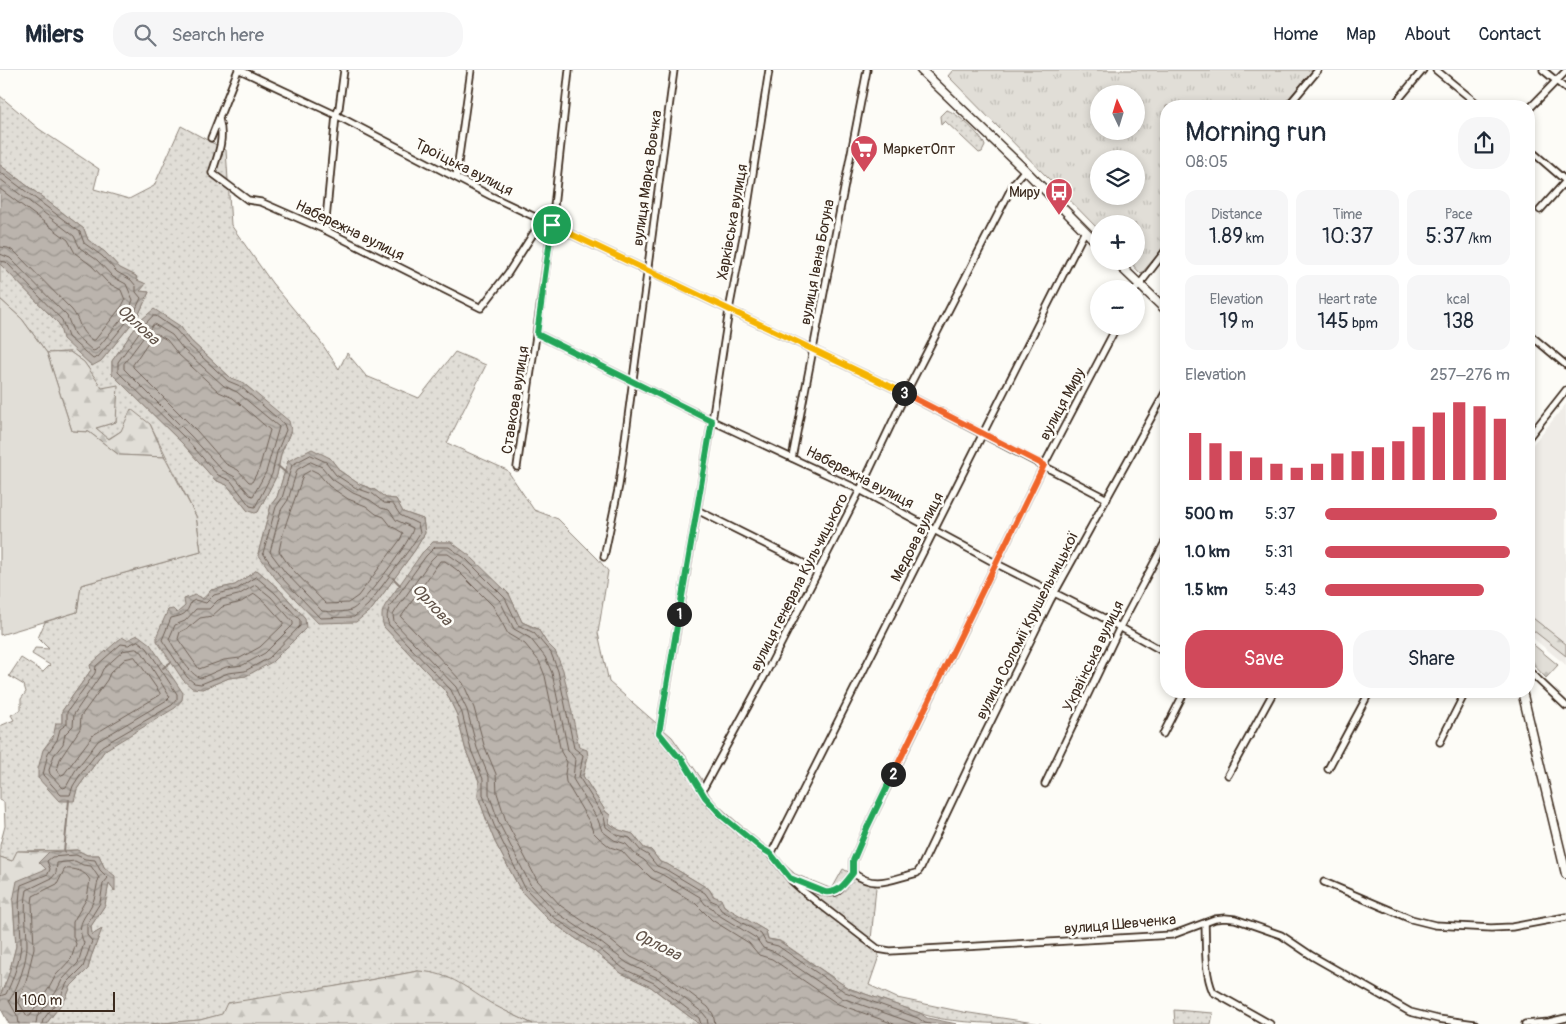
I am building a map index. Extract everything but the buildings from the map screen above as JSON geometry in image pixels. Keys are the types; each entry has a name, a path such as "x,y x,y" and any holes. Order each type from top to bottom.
{"street":[{"name":"Троїцька вулиця","path":"239,70 336,115 491,196 906,394 1107,498"},
{"path":"211,138 239,70"},
{"path":"325,230 336,115 339,108 344,70"},
{"path":"456,177 471,70"},
{"name":"Ставкова вулиця","path":"517,467 552,225 569,70"},
{"name":"вулиця Марка Вовчка","path":"604,557 619,485 674,70"},
{"name":"Харківська вулиця","path":"702,791 682,759 659,733 729,310 743,237 769,70"},
{"name":"вулиця Івана Богуна","path":"792,458 867,70"},
{"path":"921,70 1025,170 1090,236"},
{"path":"1293,100 1318,70"},
{"path":"1398,100 1423,70"},
{"path":"1436,70 1473,100"},
{"path":"1543,70 1566,89"},
{"path":"1535,103 1566,71"},
{"name":"Набережна вулиця","path":"219,119 222,140 212,174 248,200 260,202 325,230 480,308 508,273 542,220"},
{"path":"1535,153 1566,181 1540,210"},
{"name":"вулиця генерала Кульчицького","path":"702,791 766,674 819,571 906,394 1014,183 1025,170"},
{"path":"542,220 553,210"},
{"name":"Медова вулиця","path":"771,854 1085,231"},
{"path":"1143,280 1160,258"},
{"path":"1123,270 1132,280"},
{"path":"1145,293 1160,305"},
{"name":"Набережна вулиця","path":"537,334 712,421 860,490 997,564 1055,592 1160,650"},
{"name":"вулиця Миру","path":"853,873 853,861 867,828 1044,465 1112,335"},
{"path":"1535,339 1566,365"},
{"path":"1535,429 1566,390"},
{"name":"вулиця Соломії Крушельницької","path":"853,873 867,882 877,883 917,873 925,862 968,768 1055,592 1160,402"},
{"path":"697,510 819,571"},
{"name":"Українська вулиця","path":"1045,784 1120,627 1160,551"},
{"path":"1535,677 1566,706"},
{"path":"1163,734 1181,698"},
{"path":"1228,775 1270,698"},
{"path":"1328,769 1366,698"},
{"path":"1440,742 1462,698"},
{"path":"1524,698 1566,874"},
{"path":"702,791 723,817 771,854 790,878 816,889 832,893 838,892 853,873"},
{"name":"вулиця Шевченка","path":"790,878 804,892 869,943 878,949 890,951 1172,935 1215,919 1225,918 1264,928 1281,935 1312,956 1410,1012 1438,1019 1475,1024"},
{"path":"1324,882 1411,919 1435,924 1491,928 1512,927 1566,917"},
{"path":"1205,923 1209,983 1213,992 1270,1024"},
{"path":"1524,1024 1549,1022 1566,1018"}],"shaded area":[{"path":"1566,404 1566,665 1535,640 1535,442"}],"green space":[{"path":"953,70 1313,70 1287,100 1160,100 1160,252 1145,269 1145,215 1090,215 1090,221 948,76"},
{"path":"0,96 39,129 99,169 94,189 129,199 154,186 181,126 226,150 231,225 272,283 320,341 339,369 347,353 366,376 419,398 455,352 486,365 447,443 507,470 534,510 558,519 608,571 598,633 609,682 672,737 701,778 711,799 795,874 832,889 843,869 876,887 871,940 879,956 869,985 897,998 963,1012 1041,1024 978,1023 931,1017 848,988 780,941 768,939 766,931 727,908 709,889 667,864 660,862 651,850 644,848 633,834 619,830 609,823 610,815 606,812 583,776 588,756 579,747 555,651 546,642 538,629 522,622 509,594 451,542 433,542 422,553 384,627 446,692 457,715 466,751 479,781 478,796 489,827 521,891 549,920 594,951 621,973 651,987 699,1024 533,1024 418,971 337,986 200,1020 150,1024 46,1024 66,998 71,986 88,969 101,930 92,935 91,926 105,905 109,882 114,891 99,855 87,855 77,850 18,851 12,861 0,857 0,845 5,826 4,802 0,800 0,726 14,720 11,715 21,710 21,699 26,692 24,685 9,676 21,658 43,672 50,665 32,654 35,648 49,649 38,638 45,622 77,612 81,585 201,552 196,516 150,424 121,431 108,439 96,428 116,422 117,386 102,389 84,362 70,352 47,353 22,319 0,299 0,264 59,324 64,339 92,365 101,361 138,316 149,292 139,291 145,284 137,280 136,276 120,268 105,252 88,240 84,229 0,165","holes":["141,320 180,326 191,341 231,378 242,382 291,430 281,454 277,475 258,512 248,511 227,485 215,480 183,444 112,374 112,361","330,458 340,471 359,484 375,490 386,498 396,499 403,512 423,519 425,533 415,550 372,609 258,554 271,505 277,497 288,461","257,570 279,589 305,618 246,676 229,678 202,689 165,621 168,610 177,613 186,606 199,601 211,590 235,585","91,670 119,741 105,750 77,789 74,801 43,750 62,723 62,711"]},
{"path":"946,110 962,119 979,137 985,146 982,152 979,153 945,121 941,125 940,116"},
{"path":"0,299 22,319 47,353 72,431 89,432 119,455 165,457 196,516 201,552 81,585 77,612 0,635"},
{"path":"70,352 84,362 102,388 118,385 116,422 96,428 109,439 121,431 131,409 150,424 165,457 119,455 89,432 72,431 47,353"},
{"path":"1535,620 1566,644 1566,656 1535,632"},
{"path":"1535,646 1558,665 1546,678 1535,666"},
{"path":"17,851 49,852 39,862 46,869 13,901 16,946 8,977 0,996 0,857 12,861"},
{"path":"418,971 430,972 450,978 494,1005 533,1024 150,1024 200,1020 222,1014 227,1003"},
{"path":"1174,1010 1213,1013 1211,1024 1175,1024"}],"water":[{"path":"0,165 84,229 88,240 105,252 120,268 136,276 137,280 146,284 140,291 149,292 138,316 101,361 92,366 63,339 59,324 0,264"},
{"path":"154,309 180,326 191,341 231,378 242,382 289,421 291,430 281,454 277,475 258,512 248,511 227,485 215,480 183,444 112,374 112,361 141,320"},
{"path":"312,449 330,458 340,471 359,484 375,490 386,498 396,499 403,512 423,519 425,533 415,550 372,609 356,622 318,623 276,579 258,554 271,505 277,497 288,461"},
{"path":"433,542 451,542 470,556 509,594 522,622 538,629 546,642 555,651 563,670 579,747 587,750 588,756 583,776 606,812 610,815 609,823 619,830 633,834 644,848 651,850 660,862 667,864 709,889 713,896 721,899 724,906 766,931 768,939 779,941 848,988 920,1013 927,1018 957,1024 699,1024 651,987 621,973 594,951 549,920 521,891 495,842 478,796 479,781 466,751 457,715 446,692 384,627 382,621 383,610 386,604 422,553"},
{"path":"257,570 279,589 305,618 306,628 272,662 246,676 229,678 202,689 192,688 183,680 157,641 157,635 168,610 173,609 177,613 185,606 184,599 195,595 204,599 211,590 235,585"},
{"path":"138,635 150,644 183,693 182,700 175,708 105,750 77,789 74,801 59,801 38,778 38,769 43,750 53,738 56,723 62,723 62,711 91,670 90,665 122,637 127,640"},
{"path":"77,850 87,855 99,855 104,867 115,876 115,891 109,883 105,905 91,926 92,935 102,929 88,969 71,986 66,998 46,1024 9,1024 0,1007 0,996 8,977 16,946 13,901 17,881 46,869 39,862 49,852"}],"waterway":[{"name":"Орлова","path":"278,466 286,473"},
{"name":"Орлова","path":"393,578 400,585"},
{"path":"163,668 171,662"},
{"path":"64,852 69,800"}],"place":[{"name":"МаркетОпт","path":"864,173"},
{"name":"Миру","path":"1059,216"}],"route":[{"path":"552,225 906,394 1044,465 867,828 853,861 853,873 838,892 825,892 790,878 771,854 723,817 705,797 682,759 659,733 712,421 537,334 552,225"}]}
